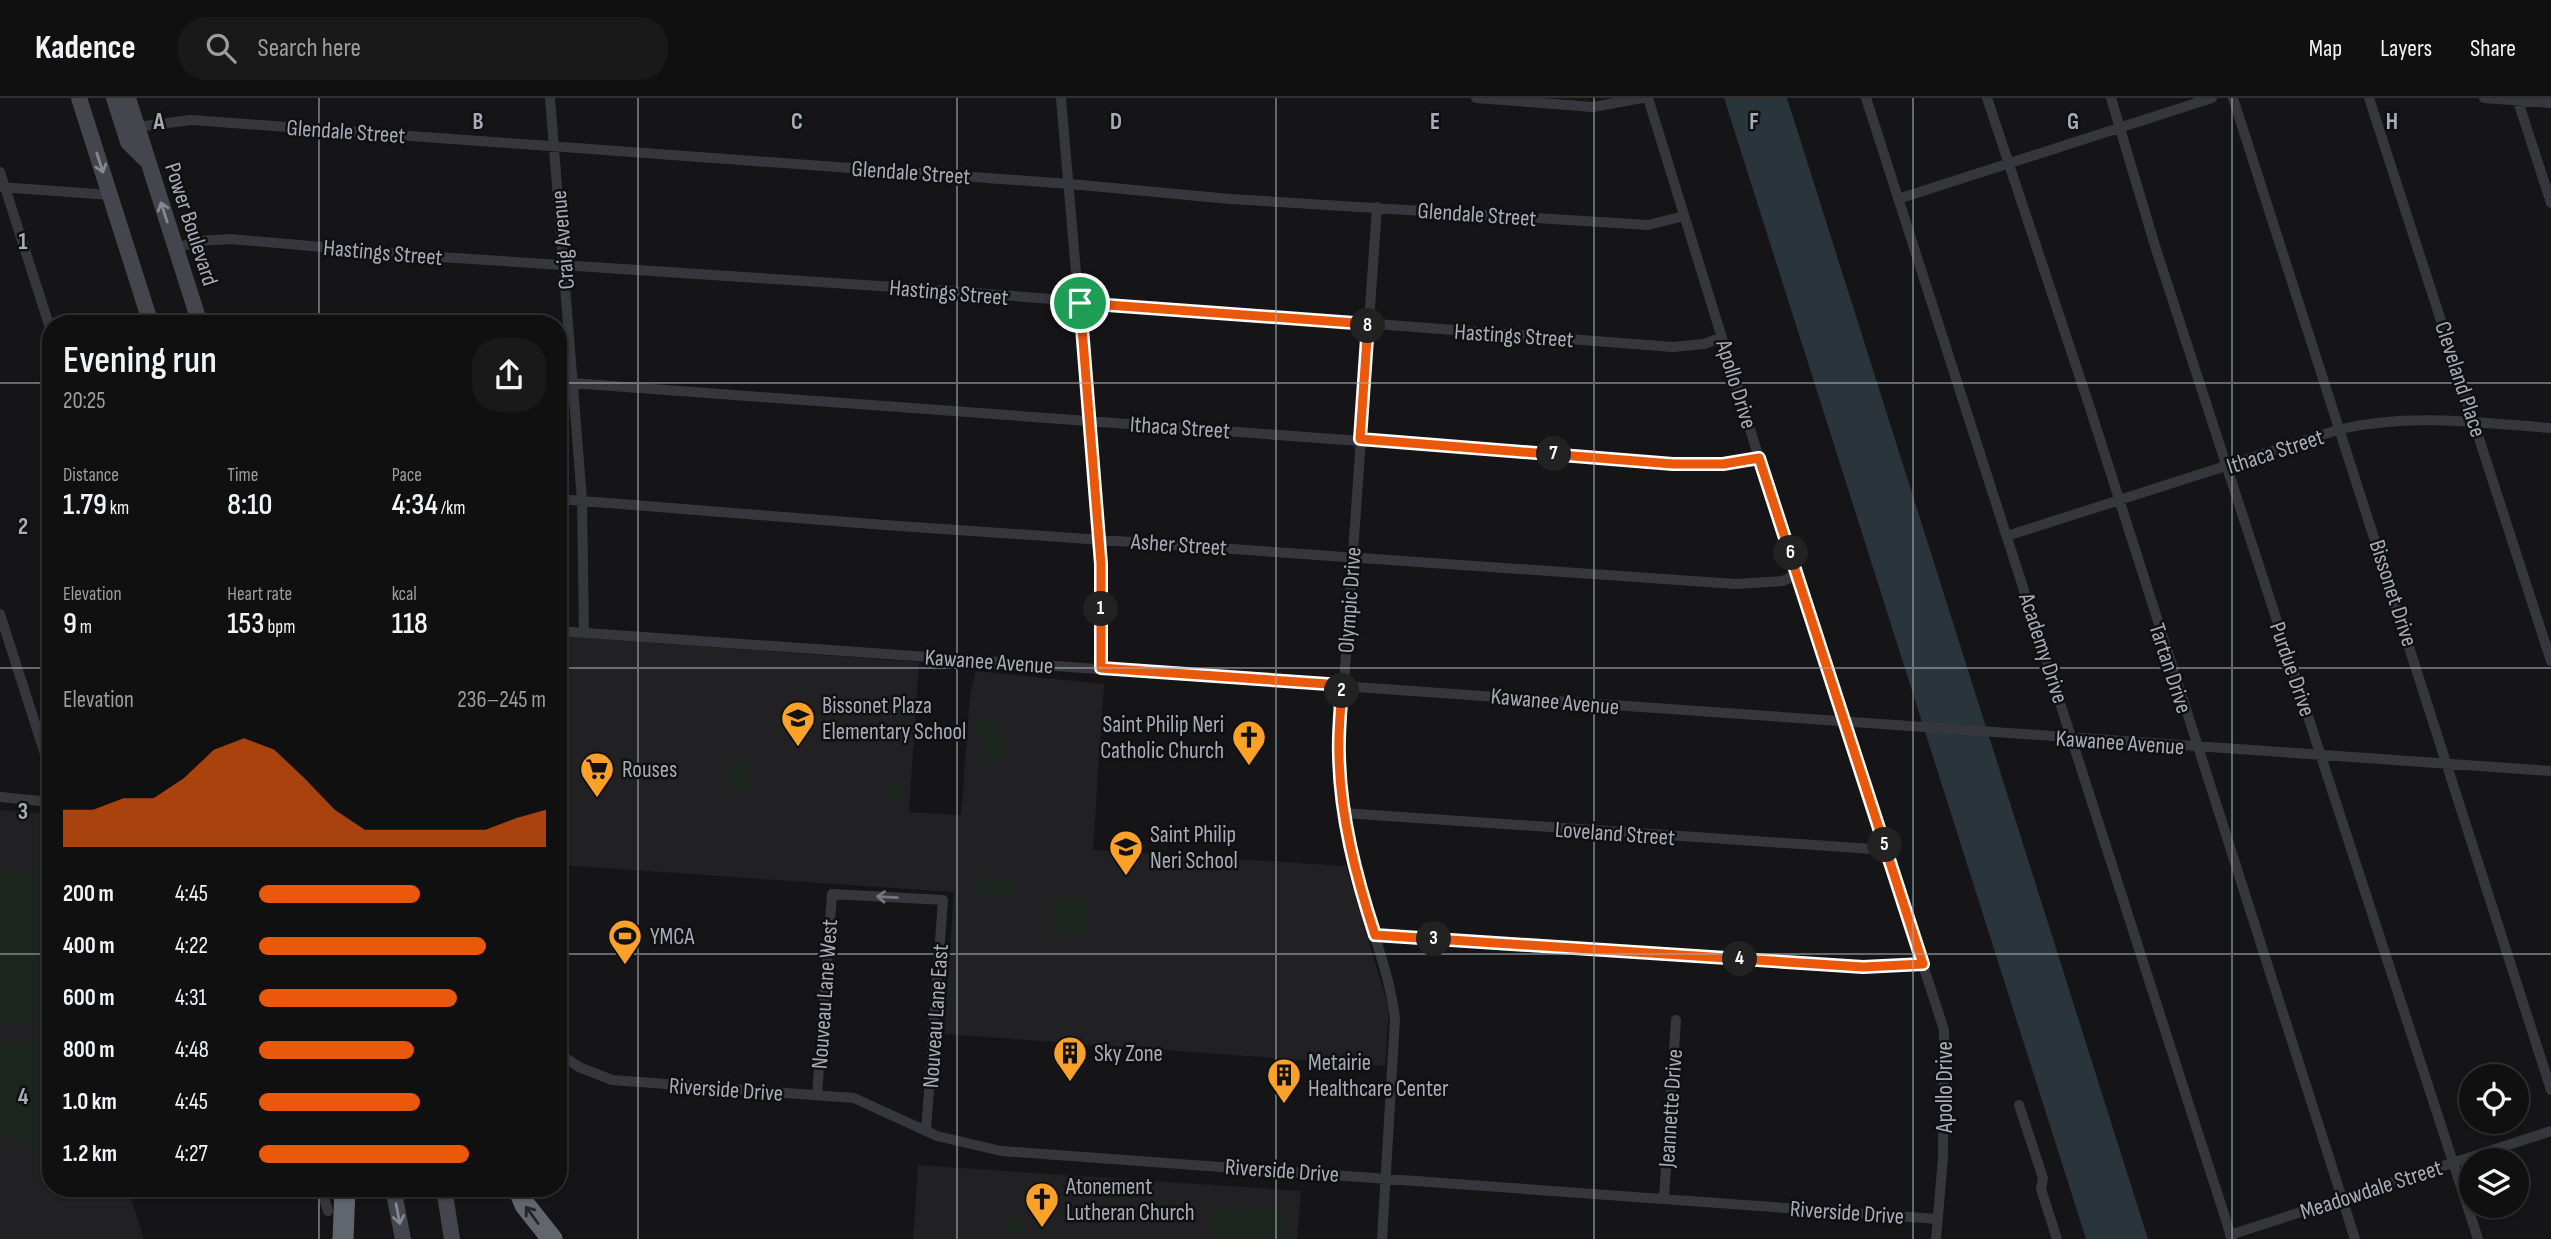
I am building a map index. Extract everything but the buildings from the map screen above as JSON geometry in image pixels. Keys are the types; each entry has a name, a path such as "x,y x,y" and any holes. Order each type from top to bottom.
{"highway":[{"path":"344,1239 345,1197"},
{"path":"522,1197 524,1205 552,1239"}],"main road":[{"path":"79,98 148,315"},
{"path":"114,98 128,142 147,161"},
{"name":"Power Boulevard","path":"128,98 197,315"},
{"path":"395,1197 403,1239"},
{"path":"445,1197 452,1239"}],"street":[{"name":"Craig Avenue","path":"550,98 575,383 582,500 583,633"},
{"path":"1061,98 1099,538 1101,668"},
{"path":"1476,98 1593,107 1642,98"},
{"name":"Apollo Drive","path":"1648,98 1759,458 1947,1042 1936,1239"},
{"name":"Academy Drive","path":"1866,98 2231,1237"},
{"name":"Tartan Drive","path":"1987,98 2119,500 2355,1239"},
{"name":"Purdue Drive","path":"2111,98 2155,246 2478,1239"},
{"path":"1898,199 2212,98"},
{"name":"Bissonet Drive","path":"2233,98 2449,764 2551,1090"},
{"name":"Cleveland Place","path":"2370,98 2551,661"},
{"path":"2484,98 2551,103"},
{"path":"2517,99 2551,203"},
{"name":"Glendale Street","path":"137,127 191,120 1070,184 1230,199 1648,225 1684,216"},
{"path":"0,172 2,187 46,315"},
{"path":"2,187 110,195"},
{"name":"Olympic Drive","path":"1377,207 1339,755 1344,813 1359,887 1393,998 1395,1019 1382,1239"},
{"name":"Hastings Street","path":"176,248 199,241 230,239 1673,347 1704,344 1722,337"},
{"name":"Ithaca Street","path":"567,383 1673,464 1723,464 1759,458"},
{"name":"Ithaca Street","path":"2007,536 2341,429 2403,419 2551,428"},
{"name":"Asher Street","path":"567,499 885,526 1099,538 1736,584 1783,581 1797,574"},
{"path":"0,614 42,745"},
{"name":"Kawanee Avenue","path":"567,632 2551,771"},
{"path":"0,797 42,801"},
{"name":"Loveland Street","path":"1344,813 1887,850"},
{"name":"Nouveau Lane East","path":"832,894 943,900 926,1131"},
{"name":"Nouveau Lane West","path":"817,1095 832,894"},
{"path":"1375,935 1863,967 1923,964"},
{"name":"Jeannette Drive","path":"1664,1197 1676,1020"},
{"name":"Riverside Drive","path":"567,1059 611,1080 855,1098 926,1131 964,1144 1001,1151 1664,1197 1938,1219"},
{"path":"2019,1105 2043,1178 2040,1189 2057,1239"},
{"name":"Meadowdale Street","path":"2231,1237 2341,1197 2551,1131"},
{"path":"324,1197 328,1212"}],"shaded area":[{"path":"1724,98 1787,98 2148,1239 2086,1239"},
{"path":"567,637 919,662 909,812 961,815 970,695 976,671 1104,684 1093,850 1346,866 1389,1009 1385,1066 944,1034 954,892 567,866"},
{"path":"1000,718 1004,760 983,762 976,721"},
{"path":"732,757 750,758 747,791 729,789"},
{"path":"896,780 904,783 907,791 904,799 896,802 888,799 885,791 888,783"},
{"path":"0,810 42,813 42,1197 131,1197 144,1239 0,1239"},
{"path":"0,869 42,872 42,1014 0,1028"},
{"path":"978,877 1015,880 1013,896 976,893"},
{"path":"1053,898 1089,901 1088,917 1052,915"},
{"path":"1052,918 1088,921 1087,937 1051,935"},
{"path":"0,1042 42,1043 42,1148 33,1148 0,1135"},
{"path":"918,1165 1301,1191 1297,1239 913,1239"},
{"path":"1212,1207 1290,1211 1288,1239 1209,1239"},
{"path":"1016,1218 1023,1221 1026,1228 1023,1235 1016,1238 1009,1235 1006,1228 1009,1221"}],"place":[{"name":"Bissonet Plaza Elementary School","path":"798,748"},
{"name":"Saint Philip Neri Catholic Church","path":"1249,767"},
{"name":"Rouses","path":"597,799"},
{"name":"Saint Philip Neri School","path":"1126,877"},
{"name":"YMCA","path":"625,966"},
{"name":"Sky Zone","path":"1070,1083"},
{"name":"Metairie Healthcare Center","path":"1284,1105"},
{"name":"Atonement Lutheran Church","path":"1042,1229"}],"route":[{"path":"1080,303 1368,324 1360,439 1673,464 1723,464 1759,458 1923,964 1863,967 1375,935 1359,887 1344,813 1339,755 1342,685 1101,668 1101,564 1080,303"}]}
